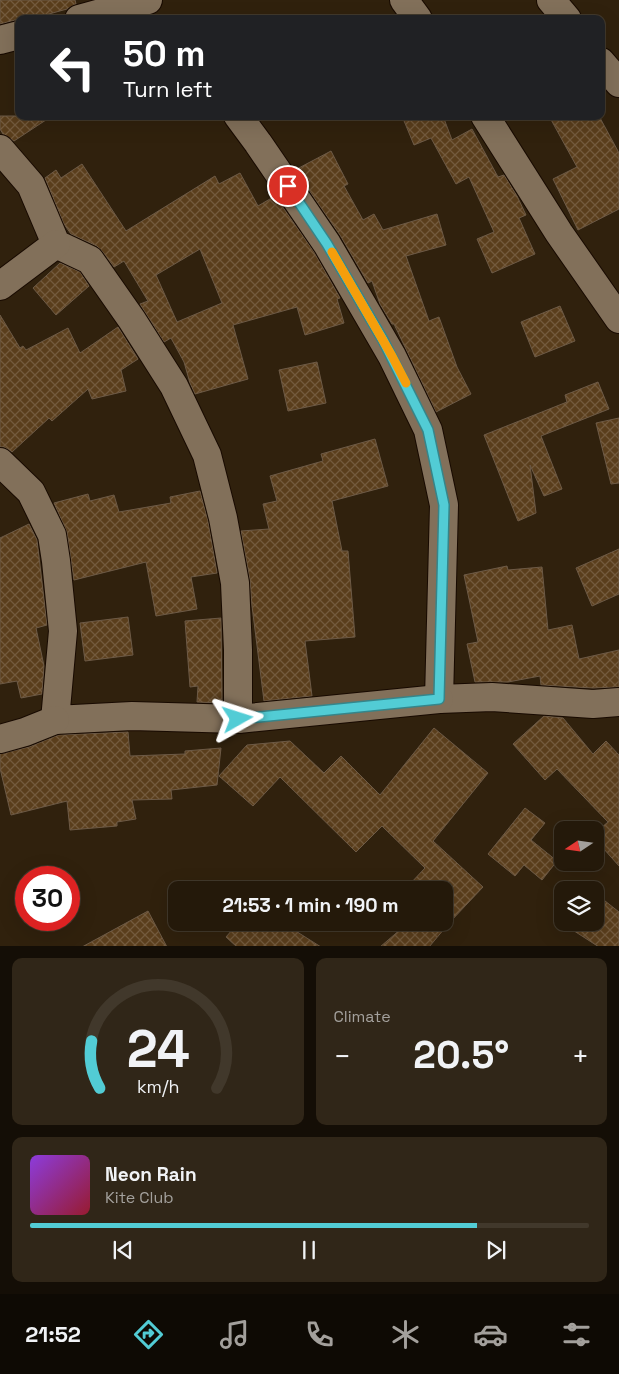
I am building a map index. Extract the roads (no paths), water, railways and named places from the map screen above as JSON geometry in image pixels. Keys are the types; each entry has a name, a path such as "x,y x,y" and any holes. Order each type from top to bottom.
{"street":[{"path":"404,0 415,15"},
{"path":"551,0 564,15"},
{"path":"102,15 147,7"},
{"path":"0,40 15,36"},
{"path":"605,67 619,83"},
{"path":"241,120 327,244 392,356 428,430 444,505 439,699"},
{"path":"487,120 559,233 619,319"},
{"path":"0,149 31,184 56,244 90,260 132,320 174,386 207,455 223,518 235,583 238,650 238,719"},
{"path":"0,286 56,244"},
{"path":"0,462 31,492 52,535 63,631 55,720"},
{"path":"0,739 25,732 55,720 132,716 238,719 439,699 492,697 593,704 619,702"}]}
